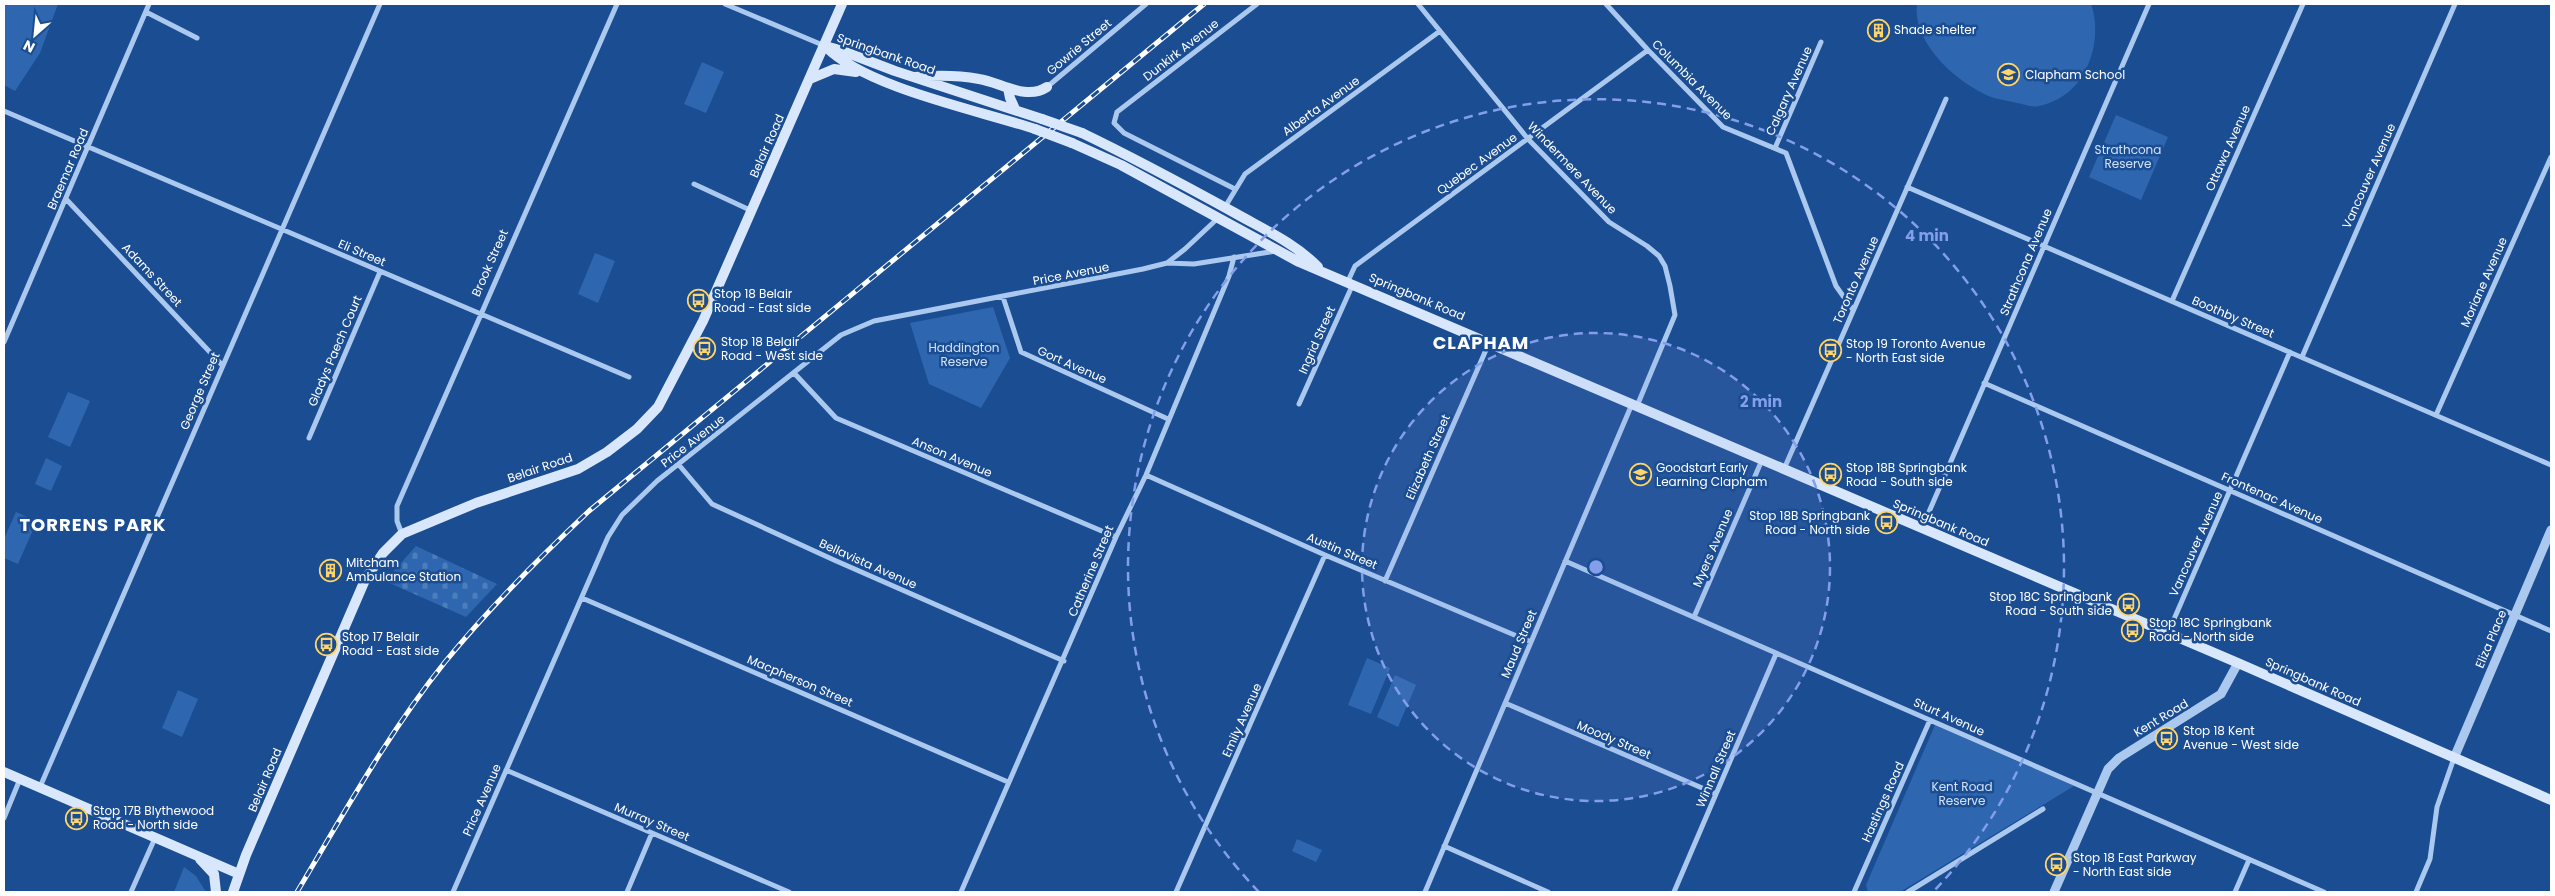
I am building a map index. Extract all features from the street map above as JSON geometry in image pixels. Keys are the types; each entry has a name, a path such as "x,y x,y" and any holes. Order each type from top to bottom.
{"main road":[{"name":"Belair Road","path":"233,892 365,580 383,553 402,534 476,503 578,469 607,452 637,428 658,407 669,390 752,211 842,4"},
{"name":"Springbank Road","path":"825,46 836,58 867,74 1072,143 1121,165 1277,251 2238,663 2551,800"},
{"name":"Springbank Road","path":"825,46 1082,133 1146,164 1304,252 1320,269"},
{"path":"810,79 834,69 867,74"},
{"path":"912,77 940,74 980,79 1031,93 1046,87"},
{"path":"1008,88 1015,110"},
{"path":"1217,218 1225,207"},
{"path":"4,772 239,874"},
{"path":"193,853 214,874 216,892"}],"street":[{"name":"Braemar Road","path":"4,342 149,4"},
{"name":"George Street","path":"40,787 380,4"},
{"name":"Brook Street","path":"402,534 397,521 397,506 479,313 617,4"},
{"path":"725,4 825,46"},
{"name":"Gowrie Street","path":"1046,87 1146,4"},
{"name":"Dunkirk Avenue","path":"1235,188 1124,133 1114,122 1117,112 1257,4"},
{"name":"Windermere Avenue","path":"1418,4 1528,139 1609,222 1647,246 1665,266 1675,315 1635,405"},
{"name":"Columbia Avenue","path":"1606,4 1723,127 1786,153 1836,286 1853,310"},
{"name":"Strathcona Avenue","path":"1922,529 2149,4"},
{"name":"Ottawa Avenue","path":"2172,301 2303,4"},
{"name":"Vancouver Avenue","path":"2302,357 2456,4"},
{"path":"146,12 196,38"},
{"name":"Alberta Avenue","path":"1225,207 1235,188 1246,174 1440,31"},
{"name":"Calgary Avenue","path":"1775,148 1821,42"},
{"name":"Quebec Avenue","path":"1351,282 1355,266 1648,50"},
{"name":"Toronto Avenue","path":"1784,469 1946,99"},
{"name":"Eli Street","path":"4,111 629,377"},
{"name":"Moriane Avenue","path":"2436,415 2551,157"},
{"path":"694,184 752,211"},
{"name":"Boothby Street","path":"1907,187 2551,465"},
{"name":"Adams Street","path":"66,199 222,365"},
{"name":"Price Avenue","path":"1167,263 1186,249 1217,218"},
{"name":"Price Avenue","path":"453,892 608,536 622,515 679,465 842,335 858,326 1167,263 1194,264 1277,251"},
{"name":"Catherine Street","path":"961,892 1008,782 1064,661 1116,537 1146,475 1229,276 1234,257"},
{"name":"Gladys Paech Court","path":"309,438 380,272"},
{"name":"Ingrid Street","path":"1299,404 1351,282"},
{"name":"Gort Avenue","path":"1003,297 1020,352 1168,419"},
{"name":"Elizabeth Street","path":"1385,581 1490,342"},
{"name":"Vancouver Avenue","path":"2168,633 2290,352"},
{"name":"Anson Avenue","path":"795,374 836,418 1116,537"},
{"name":"Frontenac Avenue","path":"1984,383 2551,631"},
{"name":"Maud Street","path":"1425,892 1531,642 1635,405"},
{"name":"Myers Avenue","path":"1694,617 1762,460"},
{"name":"Bellavista Avenue","path":"679,465 712,504 1064,661"},
{"name":"Austin Street","path":"1146,475 1325,555 1531,642"},
{"name":"Eliza Place","path":"2454,758 2551,530"},
{"name":"Emily Avenue","path":"1176,892 1325,555"},
{"name":"Sturt Avenue","path":"1566,561 2324,892"},
{"name":"Macpherson Street","path":"582,598 1008,782"},
{"name":"Winnall Street","path":"1674,892 1776,654"},
{"name":"Kent Road","path":"2054,892 2105,773 2115,762 2221,694 2238,663"},
{"name":"Moody Street","path":"1505,703 1716,794"},
{"name":"Hastings Road","path":"1854,892 1930,720"},
{"path":"2416,892 2430,859 2437,807 2454,758"},
{"name":"Murray Street","path":"506,770 789,892"},
{"path":"4,818 20,779"},
{"path":"1908,892 2043,809"},
{"path":"626,892 652,833"},
{"path":"131,892 155,838"},
{"path":"1444,846 1548,892"},
{"path":"2235,892 2249,860"}],"green space":[{"path":"4,4 58,4 40,53 15,91 4,85"},
{"path":"1917,4 2091,4 2095,19 2095,36 2090,60 2074,87 2055,101 2034,107 1994,98 1966,83 1940,61 1922,34 1917,19"},
{"path":"702,62 724,72 706,113 684,104"},
{"name":"Strathcona Reserve","path":"2116,115 2168,137 2141,200 2089,177"},
{"path":"595,253 615,261 598,303 578,294"},
{"name":"Haddington Reserve","path":"993,307 1010,358 981,408 929,384 910,323"},
{"path":"68,392 90,401 70,447 48,437"},
{"path":"46,458 62,466 51,491 35,484"},
{"path":"16,512 37,521 18,564 4,558 4,539"},
{"path":"416,546 497,584 466,617 385,581"},
{"path":"1367,658 1390,668 1371,714 1348,705"},
{"path":"1395,675 1416,685 1398,727 1377,717"},
{"path":"178,690 198,699 182,737 162,728"},
{"name":"Kent Road Reserve","path":"1935,725 2074,786 1900,892 1868,892 1866,885"},
{"path":"1297,839 1322,850 1316,862 1292,851"},
{"path":"184,867 196,876 206,892 174,892"}],"railway":[{"path":"297,892 385,746 424,689 479,622 551,547 589,511 1204,4"}],"place":[{"name":"Shade shelter","path":"1878,30"},
{"name":"Clapham School","path":"2009,75"},
{"name":"Stop 18 Belair Road - East side","path":"698,301"},
{"name":"Stop 18 Belair Road - West side","path":"705,349"},
{"name":"Stop 19 Toronto Avenue - North East side","path":"1830,351"},
{"name":"Goodstart Early Learning Clapham","path":"1640,475"},
{"name":"Stop 18B Springbank Road - South side","path":"1830,475"},
{"name":"Stop 18B Springbank Road - North side","path":"1886,523"},
{"name":"Mitcham Ambulance Station","path":"330,570"},
{"name":"Stop 18C Springbank Road - South side","path":"2128,604"},
{"name":"Stop 18C Springbank Road - North side","path":"2133,630"},
{"name":"Stop 17 Belair Road - East side","path":"326,644"},
{"name":"Stop 18 Kent Avenue - West side","path":"2167,738"},
{"name":"Stop 17B Blythewood Road - North side","path":"77,818"},
{"name":"Stop 18 East Parkway - North East side","path":"2057,865"}],"district":[{"name":"CLAPHAM","path":"1481,343"},
{"name":"TORRENS PARK","path":"93,525"}]}
